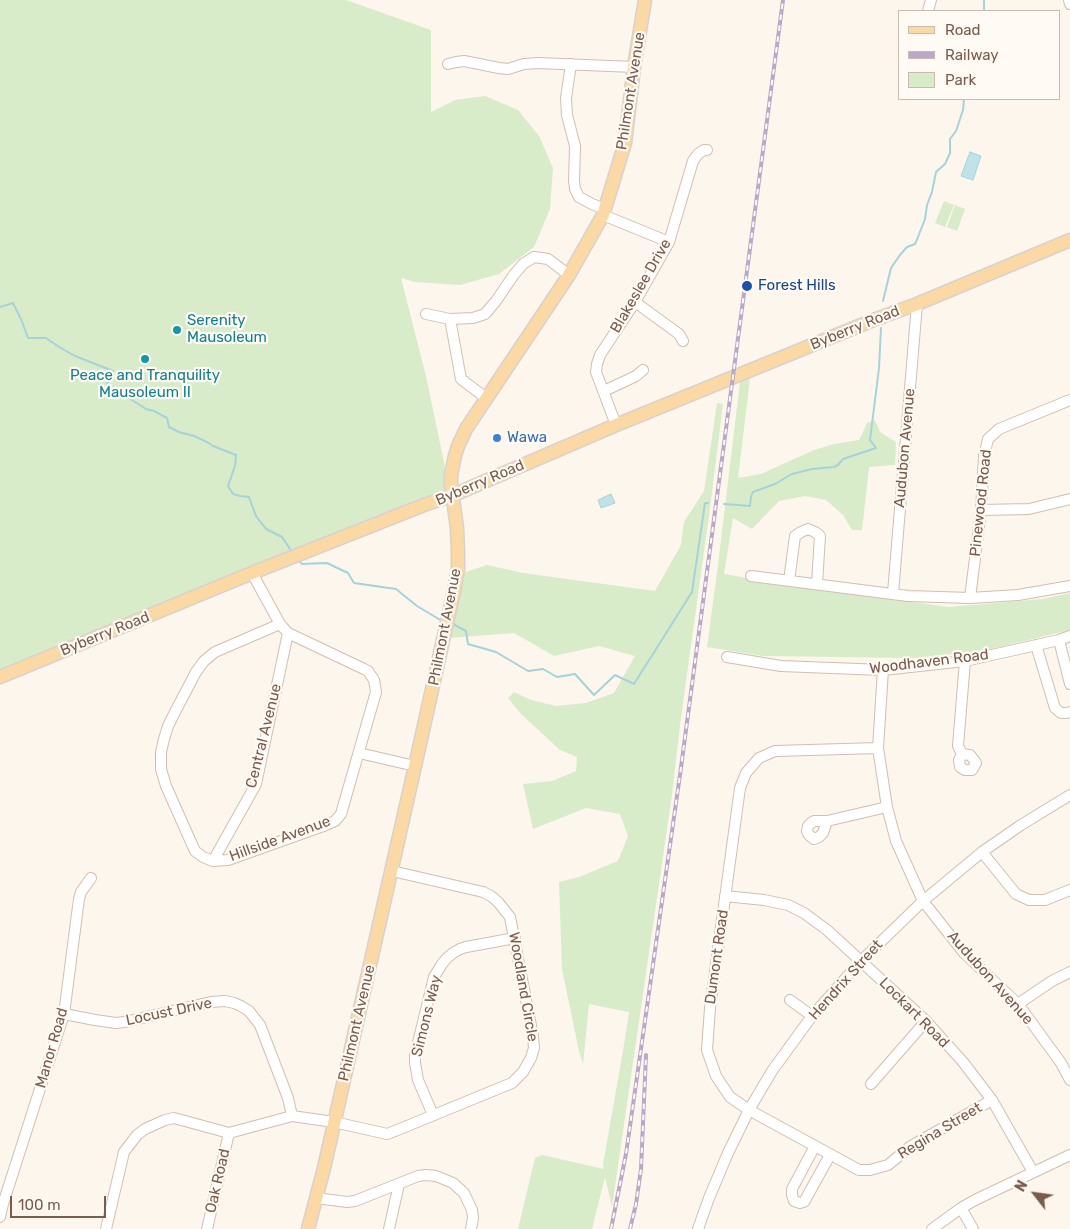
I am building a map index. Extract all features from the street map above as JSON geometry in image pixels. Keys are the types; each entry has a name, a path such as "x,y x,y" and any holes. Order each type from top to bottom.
{"main road":[{"name":"Philmont Avenue","path":"308,1229 392,871 458,569 456,528 451,496 451,475 458,446 466,429 486,398 569,275 604,212 625,143 634,67 645,0"},
{"name":"Byberry Road","path":"0,677 252,573 451,496 616,424 867,322 917,304 1070,240"}],"street":[{"path":"1069,0 1070,4"},
{"path":"448,64 464,61 508,69 524,64 538,63 634,67"},
{"path":"571,64 566,98 566,116 575,146 575,189 579,196 604,212 669,242"},
{"name":"Blakeslee Drive","path":"616,424 596,372 597,364 600,355 635,302 669,242 694,161 698,154 707,150"},
{"path":"426,314 450,319 473,318 486,314 523,264 534,257 548,260 569,275"},
{"path":"635,302 679,334 684,341"},
{"name":"Audubon Avenue","path":"893,593 917,304"},
{"path":"450,319 462,379 486,398"},
{"path":"604,391 636,376 643,370"},
{"name":"Pinewood Road","path":"970,598 981,510 984,456 988,439 999,428 1070,400"},
{"path":"981,510 1029,509 1070,499"},
{"path":"789,581 795,536 800,532 808,530 820,536 817,584"},
{"path":"252,573 280,624 288,633 368,671 374,680 376,692 359,753 415,766"},
{"path":"751,576 908,596 970,598 1018,595 1070,586"},
{"path":"213,861 199,855 195,851 166,786 161,769 161,752 164,739 175,712 196,672 204,661 215,652 280,624"},
{"name":"Central Avenue","path":"213,861 256,784 288,633"},
{"name":"Woodhaven Road","path":"727,657 780,666 883,670 965,661 1070,636"},
{"path":"1059,640 1070,684"},
{"path":"1036,645 1055,708 1061,713 1070,712"},
{"path":"962,754 958,746 965,661"},
{"name":"Audubon Avenue","path":"883,670 878,748 887,807 896,841 923,901 964,953 1018,1004 1066,1061 1070,1080"},
{"name":"Dumont Road","path":"878,748 775,752 759,758 746,773 740,788 710,1008 708,1050 716,1076 725,1090 730,1097 749,1110 859,1170 870,1170 889,1163"},
{"name":"Hillside Avenue","path":"213,861 228,860 335,821 341,814 359,753"},
{"name":"Hendrix Street","path":"698,1229 724,1162 749,1110 772,1071 812,1016 861,961 923,901 982,852 1070,795"},
{"path":"827,820 887,807"},
{"path":"982,852 1016,894 1025,899 1045,900 1070,890"},
{"name":"Woodland Circle","path":"292,1116 334,1122 387,1134 512,1083 523,1072 531,1058 534,1048 534,1036 510,917 506,910 491,896 483,892 392,871"},
{"name":"Manor Road","path":"0,1217 2,1204 64,1014 79,899 81,892 91,878"},
{"name":"Lockart Road","path":"726,896 764,900 788,905 822,925 926,1021 963,1062 992,1100 1033,1172"},
{"name":"Simons Way","path":"434,1116 418,1080 415,1063 434,977 447,958 460,949 514,938"},
{"path":"1018,1004 1052,981 1070,972"},
{"path":"790,1000 812,1016"},
{"name":"Locust Drive","path":"64,1014 116,1023 211,1002 234,1003 241,1006 260,1025 288,1098 292,1116"},
{"path":"870,1084 926,1021"},
{"name":"Regina Street","path":"889,1163 910,1146 992,1100"},
{"path":"106,1229 124,1152 137,1135 145,1129 174,1118 229,1133 292,1116"},
{"name":"Oak Road","path":"207,1229 229,1133"},
{"path":"815,1146 792,1189 794,1201 804,1202 830,1155"},
{"path":"932,1229 961,1208 996,1189 1070,1155"},
{"path":"316,1198 347,1202 355,1201 418,1176 426,1175 445,1178 453,1182 464,1193 472,1210 471,1229"},
{"path":"389,1229 399,1184"},
{"path":"961,1208 973,1229"}],"green space":[{"path":"0,0 346,0 431,30 431,112 455,100 485,96 518,110 539,136 553,168 550,209 534,247 499,274 460,285 415,282 401,278 426,376 451,496 0,677"},
{"path":"944,201 954,205 945,227 935,223"},
{"path":"955,205 965,209 957,231 947,227"},
{"path":"750,379 738,478 761,474 814,450 834,444 859,440 867,423 875,420 880,432 896,442 895,465 869,467 862,530 852,530 843,515 826,500 805,496 779,501 752,529 733,518 724,574 793,586 949,607 1042,599 1070,593 1070,630 983,651 915,658 763,656 707,647 740,382"},
{"path":"717,403 723,404 709,516 672,795 612,1207 605,1177 592,1229 518,1229 535,1158 542,1155 604,1169 603,1164 629,1012 589,1004 583,1064 562,969 559,882 579,877 618,861 628,836 620,814 586,808 533,829 523,784 552,781 576,771 577,757 560,750 521,714 508,698 514,692 531,700 556,706 586,703 614,693 635,656 599,646 554,656 514,633 449,638 463,573 487,565 523,573 655,591 681,545 684,522 704,491"}],"water":[{"path":"970,152 981,156 973,180 961,176"},
{"path":"611,494 615,503 601,508 598,500"}],"waterway":[{"path":"984,0 984,10"},
{"path":"883,301 891,268 907,247 915,244 918,237 925,219 936,172 945,164 950,153 950,139 956,131 963,110 964,100"},
{"path":"0,307 13,303 28,338 46,338 75,356 113,371 107,384 146,409 167,418 169,427 236,455 235,466 228,486 233,494 249,497 256,516 266,529 282,537 292,552"},
{"path":"724,504 750,506 753,492 775,484 792,474 812,469 834,467 843,459 876,448 870,440 879,368 881,328"},
{"path":"453,624 466,631 468,644 496,652 528,671 543,669 557,677 575,674 594,695 615,675 634,684 692,592 705,503 708,503"},
{"path":"298,560 302,564 327,563 348,573 354,583 396,589 417,606 442,621"}],"railway":[{"path":"611,1229 626,1154 680,775 783,0"},
{"path":"630,1229 641,1169 646,1055"}],"place":[{"name":"Forest Hills","path":"747,286"},
{"name":"Serenity Mausoleum","path":"177,330"},
{"name":"Peace and Tranquility Mausoleum II","path":"145,359"},
{"name":"Wawa","path":"497,438"}]}
